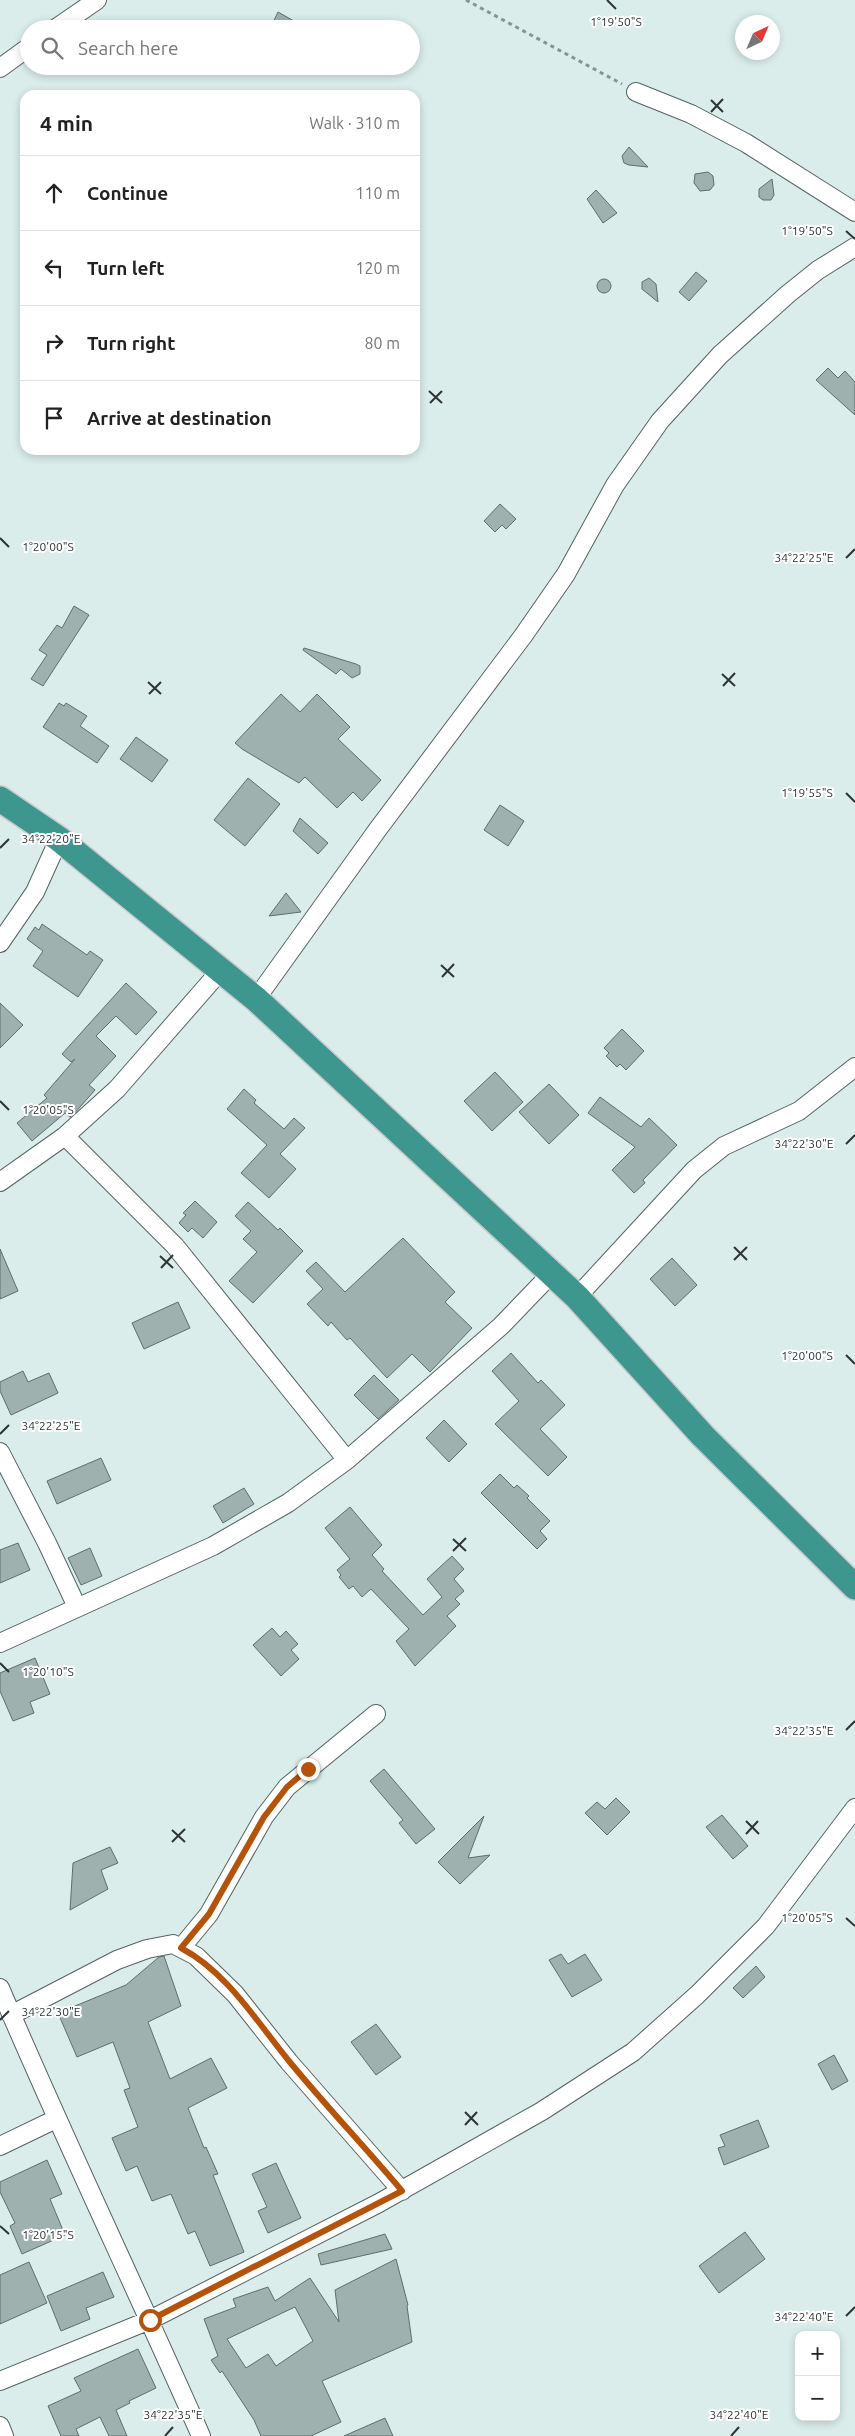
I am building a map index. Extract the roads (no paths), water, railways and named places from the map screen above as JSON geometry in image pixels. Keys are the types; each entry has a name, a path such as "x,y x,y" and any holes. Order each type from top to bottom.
{"highway":[{"path":"0,799 59,839 256,999 551,1274 577,1296 704,1436 855,1587"}],"street":[{"path":"68,20 97,0"},
{"path":"0,68 20,54"},
{"path":"636,92 691,114 746,143 855,212"},
{"path":"256,999 378,829 524,636 566,574 615,485 660,421 720,355 818,270 855,247"},
{"path":"0,943 35,892 59,839"},
{"path":"0,1182 65,1136 117,1089 221,970"},
{"path":"577,1296 694,1170 724,1146 800,1111 855,1067"},
{"path":"65,1136 175,1246 347,1460"},
{"path":"0,1643 213,1546 288,1503 347,1460 501,1326 551,1274"},
{"path":"0,1452 47,1543 77,1607"},
{"path":"181,1948 209,1914 264,1817 287,1787 376,1714"},
{"path":"0,2381 150,2320 402,2191 542,2111 633,2052 697,1995 766,1926 855,1808"},
{"path":"12,2015 117,1960 147,1949 173,1944 196,1956 235,1994 289,2062 402,2191"},
{"path":"0,1988 56,2119 150,2320 201,2436"},
{"path":"0,2146 56,2119"},
{"path":"0,2426 4,2436"}]}
